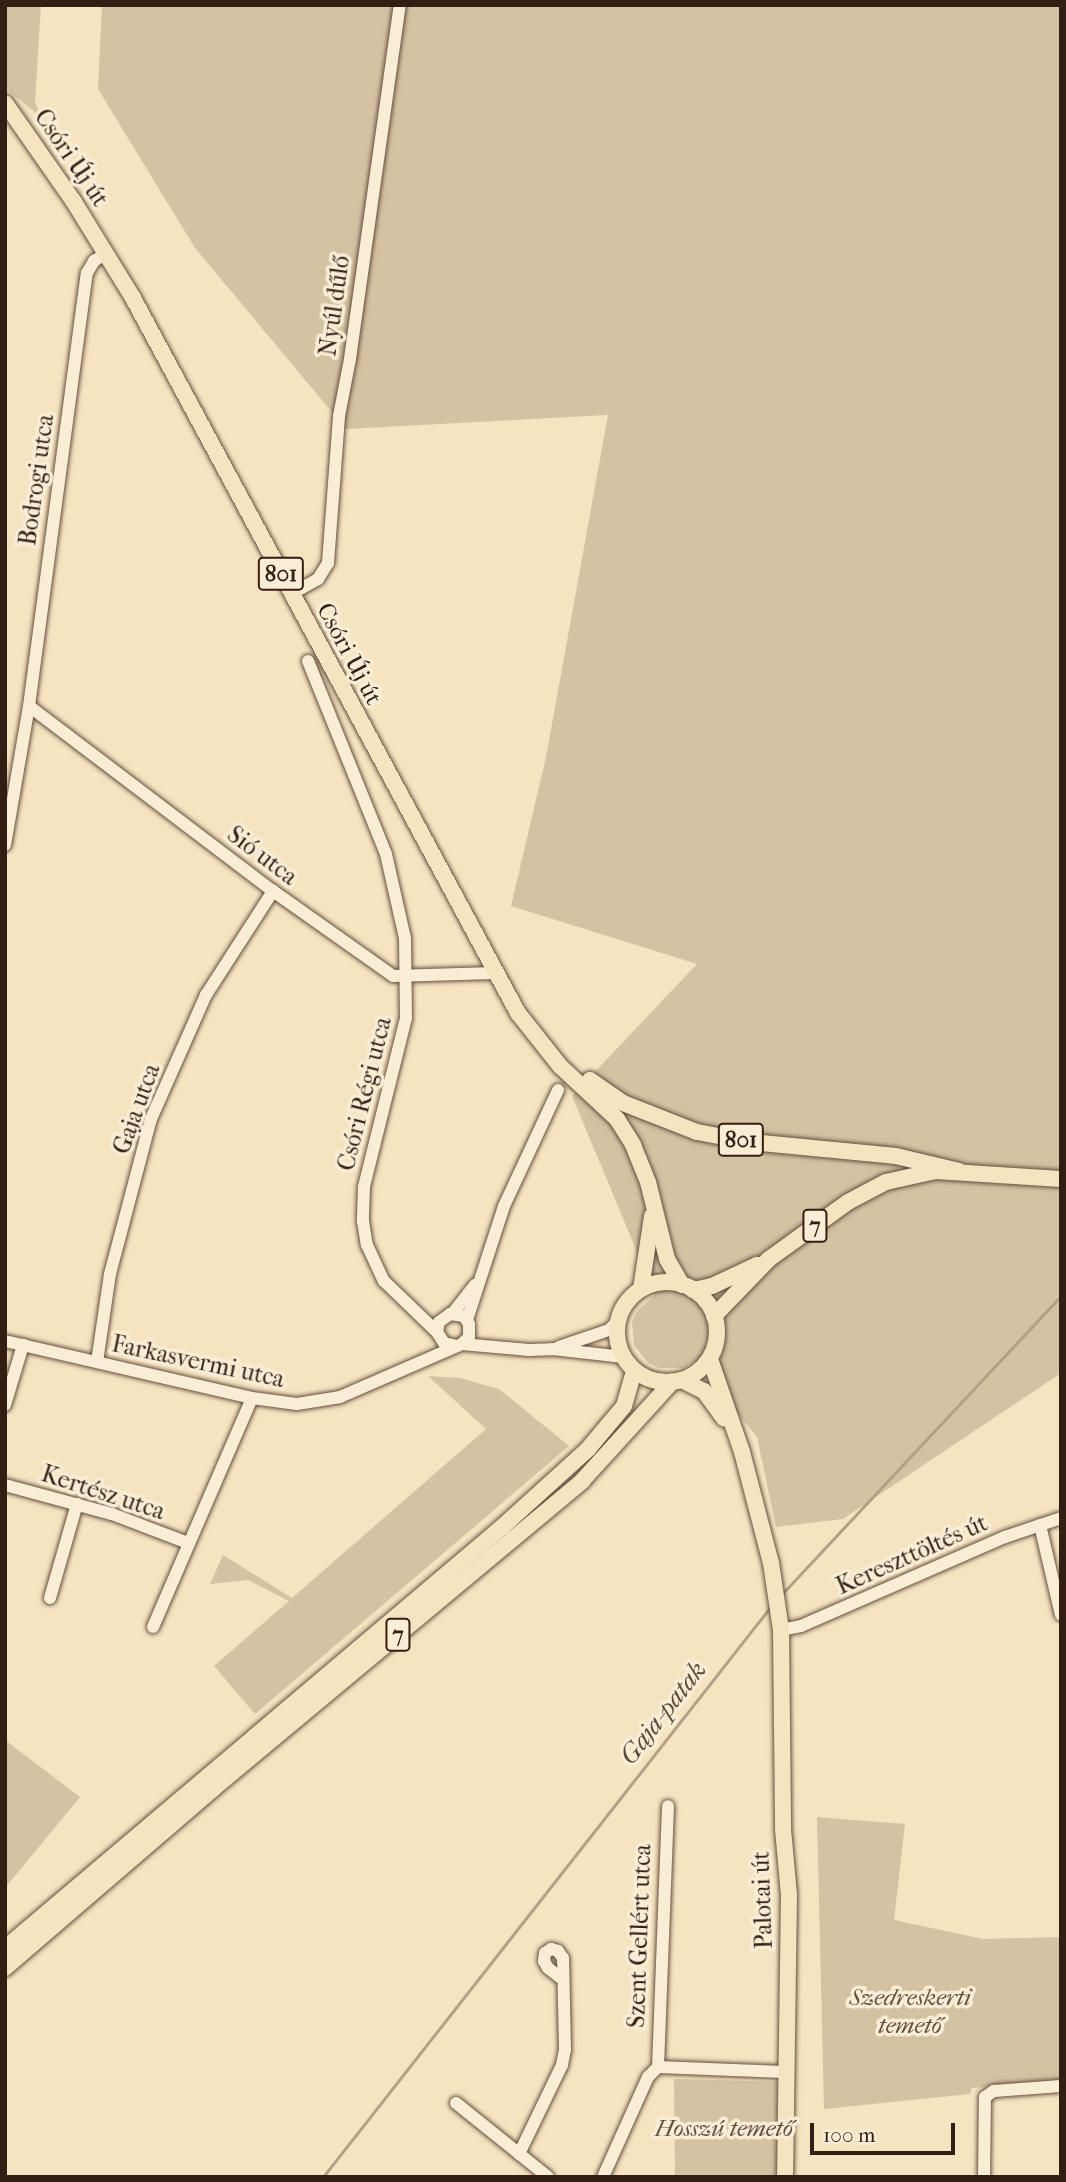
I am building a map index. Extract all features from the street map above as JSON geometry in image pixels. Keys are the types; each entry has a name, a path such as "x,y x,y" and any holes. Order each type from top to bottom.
{"main road":[{"name":"Csóri Új út","path":"5,103 107,253 494,972 544,1048"},
{"name":"801","path":"544,1048 623,1103 697,1132 751,1142 896,1156 959,1171"},
{"name":"801","path":"544,1048 617,1119 641,1160 667,1259 687,1287"},
{"name":"7","path":"641,1289 660,1283 687,1287 712,1286 769,1259 871,1188 918,1173 959,1171 1061,1179"},
{"name":"801","path":"641,1289 653,1207"},
{"name":"7","path":"714,1316 769,1259"},
{"path":"687,1287 706,1301 714,1316 717,1337 710,1359 742,1452"},
{"path":"618,1321 625,1306 641,1289"},
{"name":"7","path":"5,1948 501,1528 585,1452 624,1406 629,1364 618,1341 618,1321"},
{"name":"7","path":"5,1968 600,1464 677,1381 697,1372 710,1359"},
{"path":"629,1364 649,1379 697,1386 716,1404 742,1452"},
{"name":"Palotai út","path":"742,1452 773,1571 780,1626 783,1829 789,1895 784,2072 785,2177"}],"street":[{"name":"Nyúl dűlő","path":"291,593 318,579 328,563 339,415 350,359 400,5"},
{"name":"Bodrogi utca","path":"5,845 29,706 87,273 94,261 107,253"},
{"name":"Csóri Régi utca","path":"308,662 391,870 402,918 407,977 404,1035 369,1161 363,1222 373,1261 384,1281 425,1317 438,1334"},
{"name":"Sió utca","path":"29,706 273,891 393,976 494,972"},
{"name":"Gaja utca","path":"97,1362 110,1274 157,1104 215,980 273,891"},
{"path":"460,1345 469,1338 469,1324 480,1279 512,1186 558,1090"},
{"path":"480,1279 450,1314 439,1322 438,1334 448,1346 553,1349 629,1364"},
{"name":"Csóri Régi utca","path":"397,1294 450,1314"},
{"path":"450,1314 503,1347"},
{"path":"553,1349 609,1330 618,1321"},
{"name":"Farkasvermi utca","path":"417,1362 429,1352 438,1334"},
{"name":"Farkasvermi utca","path":"5,1341 252,1398 297,1404 323,1402 460,1345"},
{"path":"5,1405 23,1345"},
{"name":"Kertész utca","path":"153,1627 252,1398"},
{"name":"Kertész utca","path":"5,1485 135,1521 188,1543"},
{"path":"50,1598 77,1504"},
{"name":"Kereszttöltés út","path":"780,1626 801,1626 1061,1518"},
{"path":"1040,1525 1061,1615"},
{"name":"Szent Gellért utca","path":"658,2067 668,1806"},
{"path":"519,2154 562,2065 566,2035 561,1978"},
{"path":"603,2177 648,2077 658,2067 784,2072"},
{"path":"984,2177 985,2097 994,2091 1061,2086"},
{"path":"456,2103 548,2177"}],"green space":[{"path":"5,5 41,5 35,102 41,117 5,88"},
{"path":"102,5 1061,5 1061,1373 843,1519 776,1527 757,1437 695,1361 682,1368 659,1368 648,1363 634,1345 632,1322 637,1311 655,1295 572,1096 697,964 511,906 546,757 608,415 346,429 195,248 98,89"},
{"path":"428,1376 460,1378 499,1389 569,1446 255,1714 214,1666 289,1601 248,1580 210,1584 223,1555 292,1598 486,1429"},
{"path":"5,1740 80,1797 5,1888"},
{"name":"Szedreskerti temető","path":"817,1817 905,1824 894,1920 983,1939 1061,1937 1061,2081 972,2088 970,2094 824,2109"},
{"name":"Hosszú temető","path":"674,2079 777,2082 778,2177 675,2177"}],"waterway":[{"name":"Gaja-patak","path":"781,1595 1061,1296"},
{"name":"Gaja-patak","path":"323,2177 772,1605"}]}
